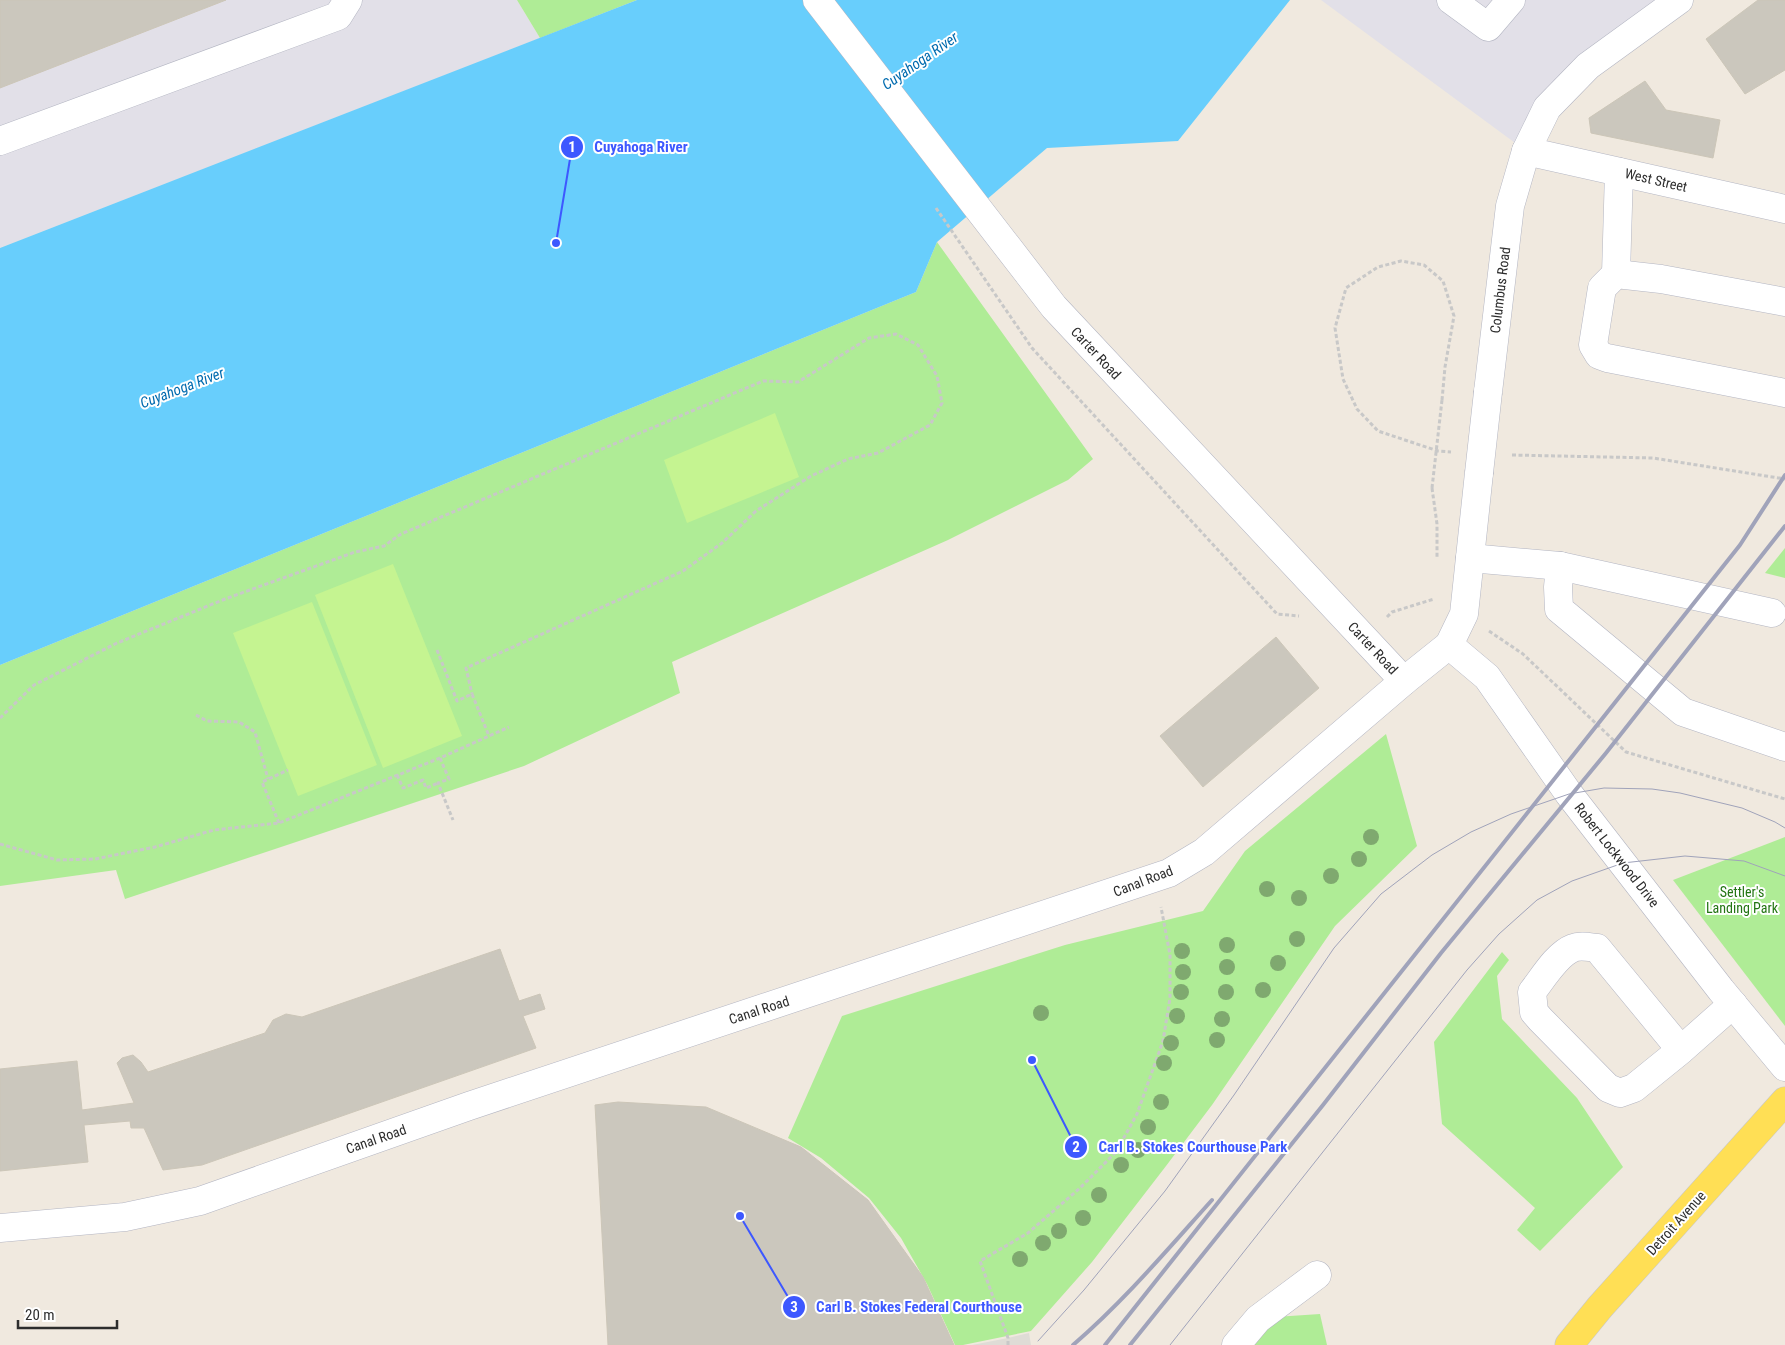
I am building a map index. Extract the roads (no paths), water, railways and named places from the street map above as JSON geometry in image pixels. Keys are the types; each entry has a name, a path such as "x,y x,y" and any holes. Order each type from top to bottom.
{"main road":[{"name":"Detroit Avenue","path":"1569,1345 1785,1101"}],"street":[{"path":"0,141 338,16 348,0"},
{"name":"Carter Road","path":"817,0 1054,307 1404,681"},
{"path":"1451,0 1488,27 1511,0"},
{"name":"Columbus Road","path":"1449,645 1464,614 1510,206 1526,151 1547,108 1588,66 1679,0"},
{"name":"West Street","path":"1526,151 1785,209"},
{"path":"1619,172 1616,274 1602,288 1593,345 1599,355 1785,393"},
{"path":"1616,274 1661,279 1785,302"},
{"path":"1470,558 1560,566 1772,613"},
{"path":"1560,566 1559,608 1683,712 1785,747"},
{"name":"Canal Road","path":"0,1228 125,1217 200,1201 469,1106 1169,873 1204,852 1404,681 1449,645"},
{"name":"Robert Lockwood Drive","path":"1449,645 1487,677 1569,794 1733,1004 1785,1067"},
{"path":"1681,1050 1597,948 1582,946 1573,948 1558,959 1532,992 1534,1012 1540,1019 1608,1088 1620,1093 1634,1088 1681,1050 1733,1004"},
{"path":"1236,1345 1258,1319 1317,1275"}],"water":[{"path":"637,0 1290,0 1178,141 1047,148 937,242 916,292 0,665 0,248"}],"tram line":[{"path":"1038,1341 1084,1290 1165,1191 1234,1095 1334,948 1381,894 1432,855 1471,832 1511,814 1569,794 1604,788 1652,789 1680,793 1742,808 1785,828"},
{"path":"1170,1345 1467,970 1499,934 1537,900 1572,881 1623,863 1685,856 1744,861 1785,876"}],"railway":[{"path":"1105,1345 1740,545 1785,475"},
{"path":"1130,1345 1323,1105 1441,953 1606,753 1785,526"},
{"path":"1073,1345 1128,1293 1212,1200"}],"place":[{"name":"Cuyahoga River","path":"556,243"},
{"name":"Carl B. Stokes Courthouse Park","path":"1032,1060"},
{"name":"Carl B. Stokes Federal Courthouse","path":"740,1216"}],"park label":[{"name":"Settler's Landing Park","path":"1742,900"}]}
